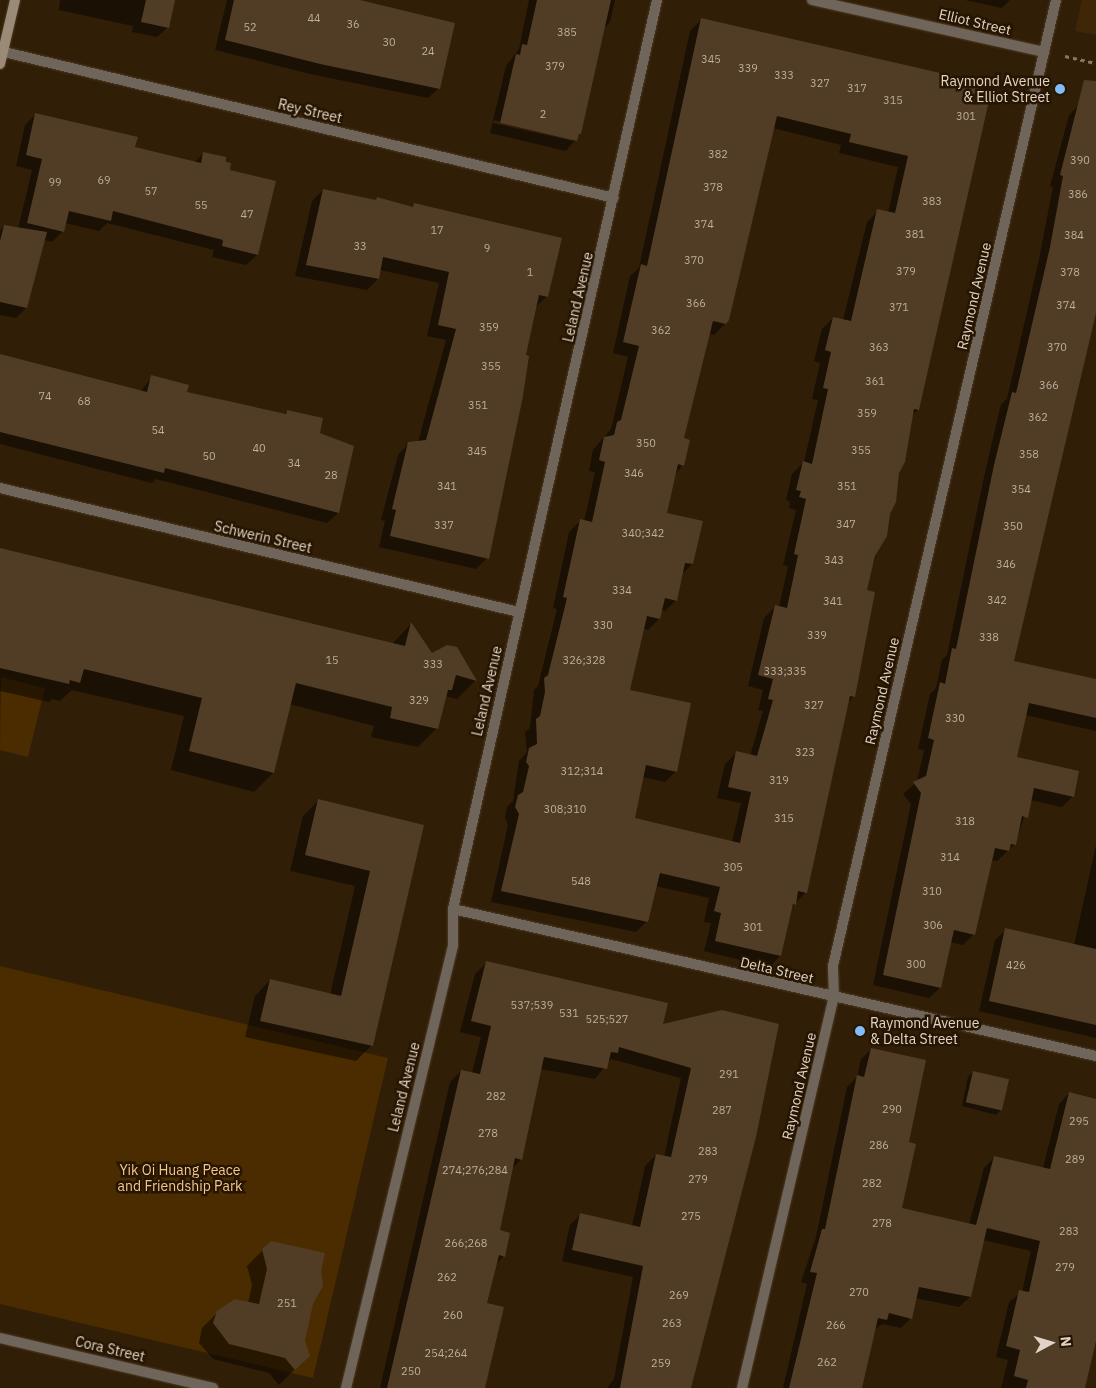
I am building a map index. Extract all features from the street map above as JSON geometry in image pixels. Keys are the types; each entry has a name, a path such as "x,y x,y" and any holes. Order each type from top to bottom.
{"street":[{"path":"0,64 15,0"},
{"name":"Leland Avenue","path":"346,1388 453,945 453,909 657,0"},
{"name":"Elliot Street","path":"812,0 1044,52"},
{"name":"Raymond Avenue","path":"742,1388 834,997 833,966 1056,0"},
{"name":"Rey Street","path":"2,52 614,198"},
{"name":"Schwerin Street","path":"0,488 519,612"},
{"name":"Delta Street","path":"453,909 1096,1056"},
{"name":"Cora Street","path":"0,1338 213,1388"}],"path":[{"path":"1044,52 1096,63"}],"shaded area":[{"path":"1082,0 1096,0 1096,35 1075,31"}],"green space":[{"path":"1,677 45,688 28,757 0,750"},
{"name":"Yik Oi Huang Peace and Friendship Park","path":"0,966 388,1058 313,1378 0,1304"}],"building":[{"path":"146,0 175,0 169,28 141,22"},
{"path":"234,0 360,0 455,23 440,89 320,64 225,40"},
{"path":"537,0 611,0 581,134 579,134 577,141 500,123 516,54 520,55 522,44 527,45"},
{"path":"701,18 975,81 973,87 991,92 919,410 914,409 905,462 899,473 896,502 890,514 887,536 875,556 867,590 875,592 855,697 850,696 807,893 798,891 796,905 793,904 781,956 715,941 721,913 714,911 720,887 660,873 648,922 501,891 519,814 515,807 518,795 523,792 529,766 526,762 529,748 537,744 536,719 540,716 545,692 544,678 548,675 567,598 563,597 580,519 592,522 605,462 599,460 604,437 614,435 617,422 621,420 639,346 623,342 641,264 647,266","holes":["777,116 851,134 849,142 908,156 895,213 877,209 851,321 833,317 825,350 831,352 823,388 828,389 812,464 803,461 796,490 801,491 799,497 806,499 794,554 798,555 787,608 775,605 758,675 773,679 768,699 773,700 757,756 736,751 728,787 751,792 740,843 635,818 646,765 677,772 691,703 630,690 647,616 660,619 665,598 677,601 685,563 693,564 703,521 667,513 678,464 684,466 690,440 684,438 713,321 726,324 729,320"]},
{"path":"1084,80 1096,81 1096,313 1014,661 1096,679 1096,718 1029,703 1017,757 1079,771 1074,797 1034,788 1028,818 1022,816 1016,845 1011,844 1009,851 995,848 975,935 954,930 941,988 883,975 921,793 913,782 926,776 934,740 928,738 940,682 945,684 952,648 956,649 994,465 1012,392 1016,393 1050,247 1063,176 1060,175"},
{"path":"35,113 138,137 135,147 201,163 203,152 226,157 226,162 231,163 230,170 276,181 258,255 222,246 223,240 113,211 111,221 69,211 64,232 27,223 42,159 26,155"},
{"path":"323,189 376,200 377,197 413,207 414,203 562,238 548,297 539,295 526,355 529,356 523,396 489,559 390,536 396,510 392,509 408,442 426,440 456,329 438,325 449,272 383,257 379,279 306,265"},
{"path":"4,225 47,232 27,308 0,302 0,241"},
{"path":"0,354 147,392 151,375 189,385 187,392 286,414 287,410 323,418 320,433 354,446 339,513 165,468 164,473 0,432"},
{"path":"0,548 405,646 411,622 432,653 447,645 457,647 477,681 456,675 452,690 448,690 438,729 390,718 392,707 296,683 274,773 189,751 202,698 84,669 80,683 70,680 69,684 0,668"},
{"path":"318,799 424,825 373,1046 260,1021 270,979 341,996 370,871 305,855"},
{"path":"1005,928 1096,949 1096,1025 989,1001"},
{"path":"486,961 668,1003 663,1024 722,1010 779,1024 756,1137 691,1388 620,1388 643,1266 572,1250 580,1213 640,1227 656,1154 671,1157 691,1068 619,1047 618,1053 611,1052 607,1069 544,1057 522,1160 515,1158 500,1230 510,1233 505,1257 499,1255 487,1303 504,1307 485,1388 387,1388 461,1070 480,1074 491,1026 471,1021"},
{"path":"871,1048 926,1060 909,1142 916,1144 902,1208 976,1225 994,1156 1050,1169 1069,1092 1096,1099 1096,1341 1085,1388 1026,1388 1028,1380 1014,1376 1020,1350 1006,1346 1019,1290 1029,1292 1040,1241 987,1228 971,1297 919,1287 912,1319 889,1313 887,1320 878,1318 862,1388 789,1388 817,1273 810,1272 822,1229 825,1229 857,1075 864,1077"},
{"path":"973,1071 1009,1079 1002,1111 966,1102"},
{"path":"271,1241 325,1253 321,1271 323,1286 313,1304 305,1341 310,1356 295,1370 285,1358 229,1344 213,1323 217,1311 235,1299 259,1304 267,1269 262,1249"}],"place":[{"name":"Raymond Avenue & Elliot Street","path":"1060,89"},
{"name":"Raymond Avenue & Delta Street","path":"860,1031"}]}
